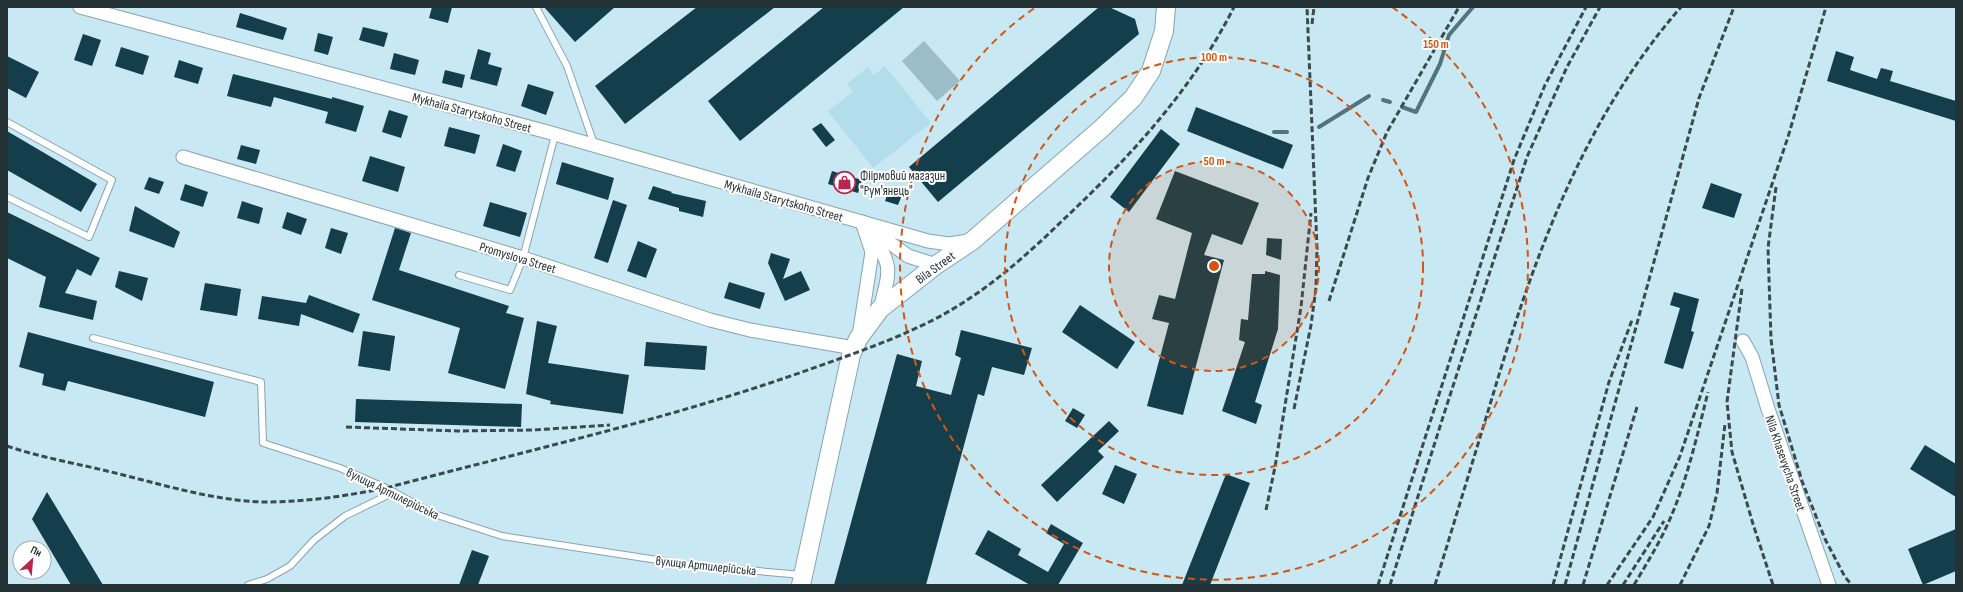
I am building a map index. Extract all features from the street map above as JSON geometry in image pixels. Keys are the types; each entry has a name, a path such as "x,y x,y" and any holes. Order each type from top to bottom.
{"street":[{"name":"Mykhaila Starytskoho Street","path":"80,7 555,135 928,241 949,244 972,241"},
{"name":"Bila Street","path":"802,580 851,355 856,344 880,309 936,265 972,241 1102,128 1133,98 1151,71 1164,32 1166,7"},
{"name":"Promyslova Street","path":"183,157 523,258 710,320 743,329 856,344"},
{"name":"Mykhaila Starytskoho Street","path":"862,222 908,256 936,265"},
{"path":"862,222 885,253 889,273 880,309"},
{"path":"856,344 872,252 862,222"},
{"name":"Nila Khasevycha Street","path":"1743,341 1752,357 1768,409 1829,585"}],"lane":[{"path":"536,7 567,66 594,146"},
{"path":"7,122 112,180 89,237 7,197"},
{"path":"459,275 510,290 523,258 555,135"},
{"name":"вулиця Артилерійська","path":"93,338 261,382 263,442 340,468 394,492 434,514 502,536 690,565 802,580"},
{"path":"248,585 267,579 290,566 314,540 345,516 394,492"}],"shaded area":[{"path":"924,41 960,81 937,101 902,61"},
{"path":"885,66 931,123 873,168 828,111 853,92 847,84 868,67 874,75"}],"building":[{"path":"432,7 452,7 448,23 429,18"},
{"path":"544,7 615,7 575,42"},
{"path":"697,7 775,7 625,124 595,86"},
{"path":"824,7 904,7 740,141 708,101"},
{"path":"1099,7 1109,7 1135,19 1139,34 938,202 909,167"},
{"path":"240,13 287,28 283,40 236,27"},
{"path":"363,27 388,33 384,47 359,40"},
{"path":"318,33 333,37 328,55 314,51"},
{"path":"83,34 101,40 92,66 74,60"},
{"path":"121,47 149,56 143,75 115,66"},
{"path":"478,49 491,53 488,64 502,68 497,86 470,79"},
{"path":"1836,51 1854,57 1850,70 1877,79 1881,68 1893,71 1890,81 1956,101 1956,121 1827,81"},
{"path":"394,53 419,60 415,75 390,69"},
{"path":"7,56 39,72 26,98 7,88"},
{"path":"179,60 203,68 198,84 174,77"},
{"path":"445,70 465,75 462,88 442,83"},
{"path":"233,74 364,106 356,132 325,123 328,112 274,97 271,107 227,96"},
{"path":"528,84 554,92 546,115 521,106"},
{"path":"1196,107 1293,145 1283,169 1187,131"},
{"path":"389,110 408,116 401,138 382,132"},
{"path":"821,123 835,140 826,147 812,129"},
{"path":"449,127 480,135 475,154 444,146"},
{"path":"1161,129 1180,144 1129,212 1110,197"},
{"path":"7,131 97,184 81,212 7,170"},
{"path":"503,144 522,151 515,172 496,166"},
{"path":"241,145 260,150 256,164 237,159"},
{"path":"370,156 405,167 398,192 362,181"},
{"path":"562,162 614,178 608,200 556,184"},
{"name":"Фіірмовий магазин \"Рум'янець\"","path":"832,171 862,180 858,193 828,184"},
{"path":"1175,171 1259,203 1242,245 1212,234 1204,255 1224,260 1183,415 1147,406 1169,323 1152,319 1159,295 1175,299 1192,233 1156,219"},
{"path":"149,177 164,182 159,194 144,189"},
{"path":"1711,183 1742,194 1734,218 1702,208"},
{"path":"185,184 208,192 203,207 180,200"},
{"path":"653,186 672,192 671,193 706,201 703,217 679,211 679,208 648,199"},
{"path":"889,190 902,195 898,205 885,201"},
{"path":"613,200 627,205 608,263 594,258"},
{"path":"242,201 263,208 259,224 237,218"},
{"path":"490,202 527,213 520,237 483,226"},
{"path":"135,206 180,232 174,248 129,231"},
{"path":"7,212 100,258 91,276 77,269 65,293 97,301 93,320 39,307 46,277 7,258"},
{"path":"287,212 307,219 301,235 282,228"},
{"path":"331,228 348,233 341,254 325,248"},
{"path":"395,228 411,233 399,270 509,306 506,313 524,318 505,389 448,373 460,328 372,300"},
{"path":"1267,238 1282,239 1281,260 1266,255"},
{"path":"638,241 657,249 646,278 627,271"},
{"path":"771,253 790,259 783,279 801,271 810,290 785,301 768,263"},
{"path":"119,271 148,278 142,301 115,287"},
{"path":"1265,271 1280,275 1278,329 1255,402 1262,405 1256,424 1222,411 1245,342 1239,340 1241,319 1248,320 1252,274 1265,274"},
{"path":"729,282 765,293 760,309 724,298"},
{"path":"205,283 241,289 237,316 200,310"},
{"path":"1674,292 1699,299 1691,331 1694,332 1683,369 1664,363 1680,308 1670,305"},
{"path":"309,295 360,314 353,333 301,314 299,326 258,319 262,296 306,303"},
{"path":"1080,305 1135,342 1117,369 1062,332"},
{"path":"537,321 557,326 548,363 629,375 623,414 550,404 551,401 526,394"},
{"path":"961,330 1032,348 1024,375 992,367 984,396 978,394 926,585 834,585 897,354 922,361 916,386 951,395 961,358 955,355"},
{"path":"363,331 395,336 390,371 358,366"},
{"path":"28,332 214,382 205,417 68,381 65,391 42,385 44,374 19,367"},
{"path":"646,342 707,346 705,370 644,366"},
{"path":"356,399 522,404 521,427 355,422"},
{"path":"1073,408 1085,415 1077,428 1065,421"},
{"path":"1109,421 1119,431 1098,451 1104,457 1057,502 1041,485"},
{"path":"1925,445 1956,464 1956,497 1910,469"},
{"path":"1115,465 1137,474 1124,504 1102,494"},
{"path":"1226,474 1250,483 1210,585 1182,585"},
{"path":"47,492 103,585 71,585 52,553 52,540 44,540 32,519"},
{"path":"1051,524 1083,543 1058,585 1030,585 975,554 988,530 1021,549 1018,555 1048,572 1064,544 1046,533"},
{"path":"1956,529 1956,571 1923,585 1908,549"},
{"path":"472,550 489,556 478,585 459,585"}],"waterway":[{"path":"1402,107 1416,112 1440,64 1449,35 1473,7"},
{"path":"1319,127 1369,96"},
{"path":"1383,100 1390,102"},
{"path":"1274,132 1287,132"}],"railway":[{"path":"7,446 44,457 205,495 245,501 265,502 311,500 386,488 595,434 699,405 836,360 902,334 953,309 986,287 1033,248 1112,172 1158,121 1180,94 1199,66 1218,37 1234,7"},
{"path":"1294,409 1311,325 1316,288 1317,248 1307,7"},
{"path":"1312,24 1314,7"},
{"path":"1329,301 1368,178 1387,132 1459,7"},
{"path":"1378,585 1514,160 1545,85 1586,7"},
{"path":"1390,585 1527,157 1567,67 1600,7"},
{"path":"1435,585 1505,354 1542,248 1563,197 1587,147 1614,98 1646,52 1681,7"},
{"path":"1565,585 1699,98 1734,7"},
{"path":"1607,585 1653,517 1680,456 1788,137 1826,7"},
{"path":"1776,187 1768,248 1771,339 1779,405 1802,481 1825,539 1845,577 1852,585"},
{"path":"1266,510 1275,467 1301,307 1311,213"},
{"path":"1742,289 1727,402 1732,452 1773,585"},
{"path":"1553,585 1609,382 1632,320"},
{"path":"1634,585 1653,554 1678,500 1708,392"},
{"path":"1583,585 1637,407"},
{"path":"1680,585 1709,526 1717,493 1725,424"},
{"path":"346,427 458,431 533,430 610,425"},
{"path":"1623,585 1664,521"}],"place":[{"name":"Фіірмовий магазин \"Рум'янець\"","path":"845,182"}]}
